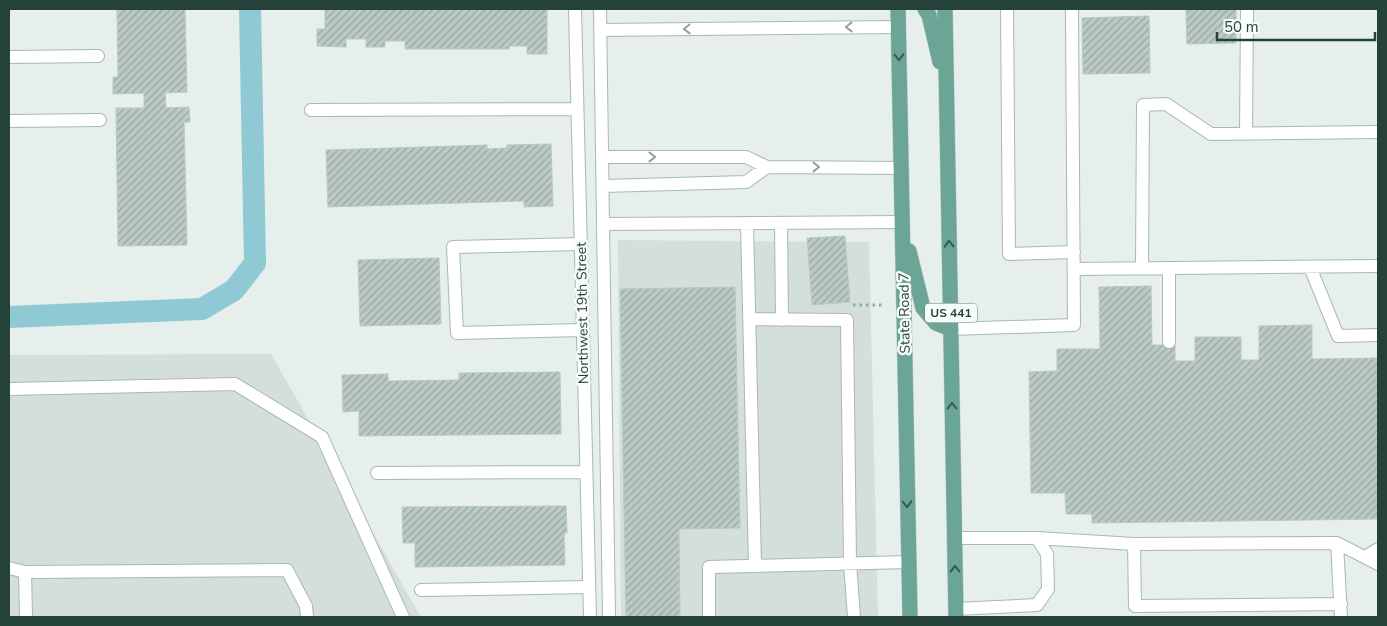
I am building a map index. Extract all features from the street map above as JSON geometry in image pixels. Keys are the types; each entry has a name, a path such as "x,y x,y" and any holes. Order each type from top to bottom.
{"main road":[{"name":"State Road 7","path":"898,9 910,617"},
{"path":"925,9 929,15 946,90"},
{"name":"US 441","path":"945,9 956,613"},
{"path":"902,222 923,308 936,323 951,330"}],"lane":[{"name":"Northwest 19th Street","path":"575,9 590,617"},
{"path":"600,9 609,617"},
{"path":"1007,9 1009,254 1074,252"},
{"path":"951,330 1074,325 1072,9"},
{"path":"1246,133 1248,9"},
{"path":"600,30 898,27"},
{"path":"9,57 98,56"},
{"path":"1142,268 1143,105 1166,104 1211,134 1378,132"},
{"path":"311,110 578,109"},
{"path":"9,121 100,120"},
{"path":"603,157 746,157 767,167 901,168"},
{"path":"603,186 746,182 767,167"},
{"path":"603,224 902,222"},
{"path":"747,223 755,566"},
{"path":"781,223 782,320"},
{"path":"581,244 452,247 457,333 583,330"},
{"path":"1310,266 1338,336 1378,335"},
{"path":"1074,269 1378,266"},
{"path":"1169,268 1169,342"},
{"path":"749,319 847,320 850,564 854,617"},
{"path":"9,389 235,384 322,436 403,617"},
{"path":"377,473 586,472"},
{"path":"955,538 1037,538 1134,544 1337,543 1378,564"},
{"path":"956,613 1037,605 1048,589 1047,554 1037,538"},
{"path":"1337,543 1341,617"},
{"path":"1134,544 1135,606 1341,604"},
{"path":"1364,557 1378,549"},
{"path":"709,617 709,567 908,562"},
{"path":"9,568 25,572 286,570 306,606 307,617"},
{"path":"25,572 26,617"},
{"path":"420,590 589,588"}],"shaded area":[{"path":"618,240 869,242 878,617 560,617 621,616"},
{"path":"271,354 421,617 9,617 9,355"}],"building":[{"path":"117,9 185,9 187,92 165,93 166,108 189,107 190,122 184,122 187,245 118,246 116,108 144,108 144,93 113,94 113,77 118,77"},
{"path":"325,9 547,9 547,54 527,54 527,46 509,46 509,49 405,49 405,41 385,41 385,47 366,47 366,39 346,39 346,47 317,46 317,29 325,29"},
{"path":"1186,9 1236,9 1236,43 1187,44"},
{"path":"1149,16 1150,73 1083,74 1082,18"},
{"path":"551,144 553,206 524,207 524,201 328,207 326,150 487,145 487,149 507,148 507,145"},
{"path":"845,236 850,302 812,305 807,238"},
{"path":"439,258 441,324 360,326 358,260"},
{"path":"1151,286 1152,345 1175,345 1175,361 1195,361 1195,337 1241,337 1241,360 1259,360 1259,326 1312,325 1312,359 1378,358 1378,519 1092,523 1092,514 1066,514 1065,493 1031,493 1029,372 1057,371 1057,349 1100,349 1099,287"},
{"path":"735,287 740,528 679,529 680,617 626,617 620,289"},
{"path":"560,372 561,434 359,436 359,411 343,412 342,375 388,374 388,381 459,380 459,373"},
{"path":"566,506 567,533 564,533 565,565 415,567 415,543 403,543 402,507"}],"waterway":[{"path":"9,317 202,309 234,290 255,263 250,9"}]}
